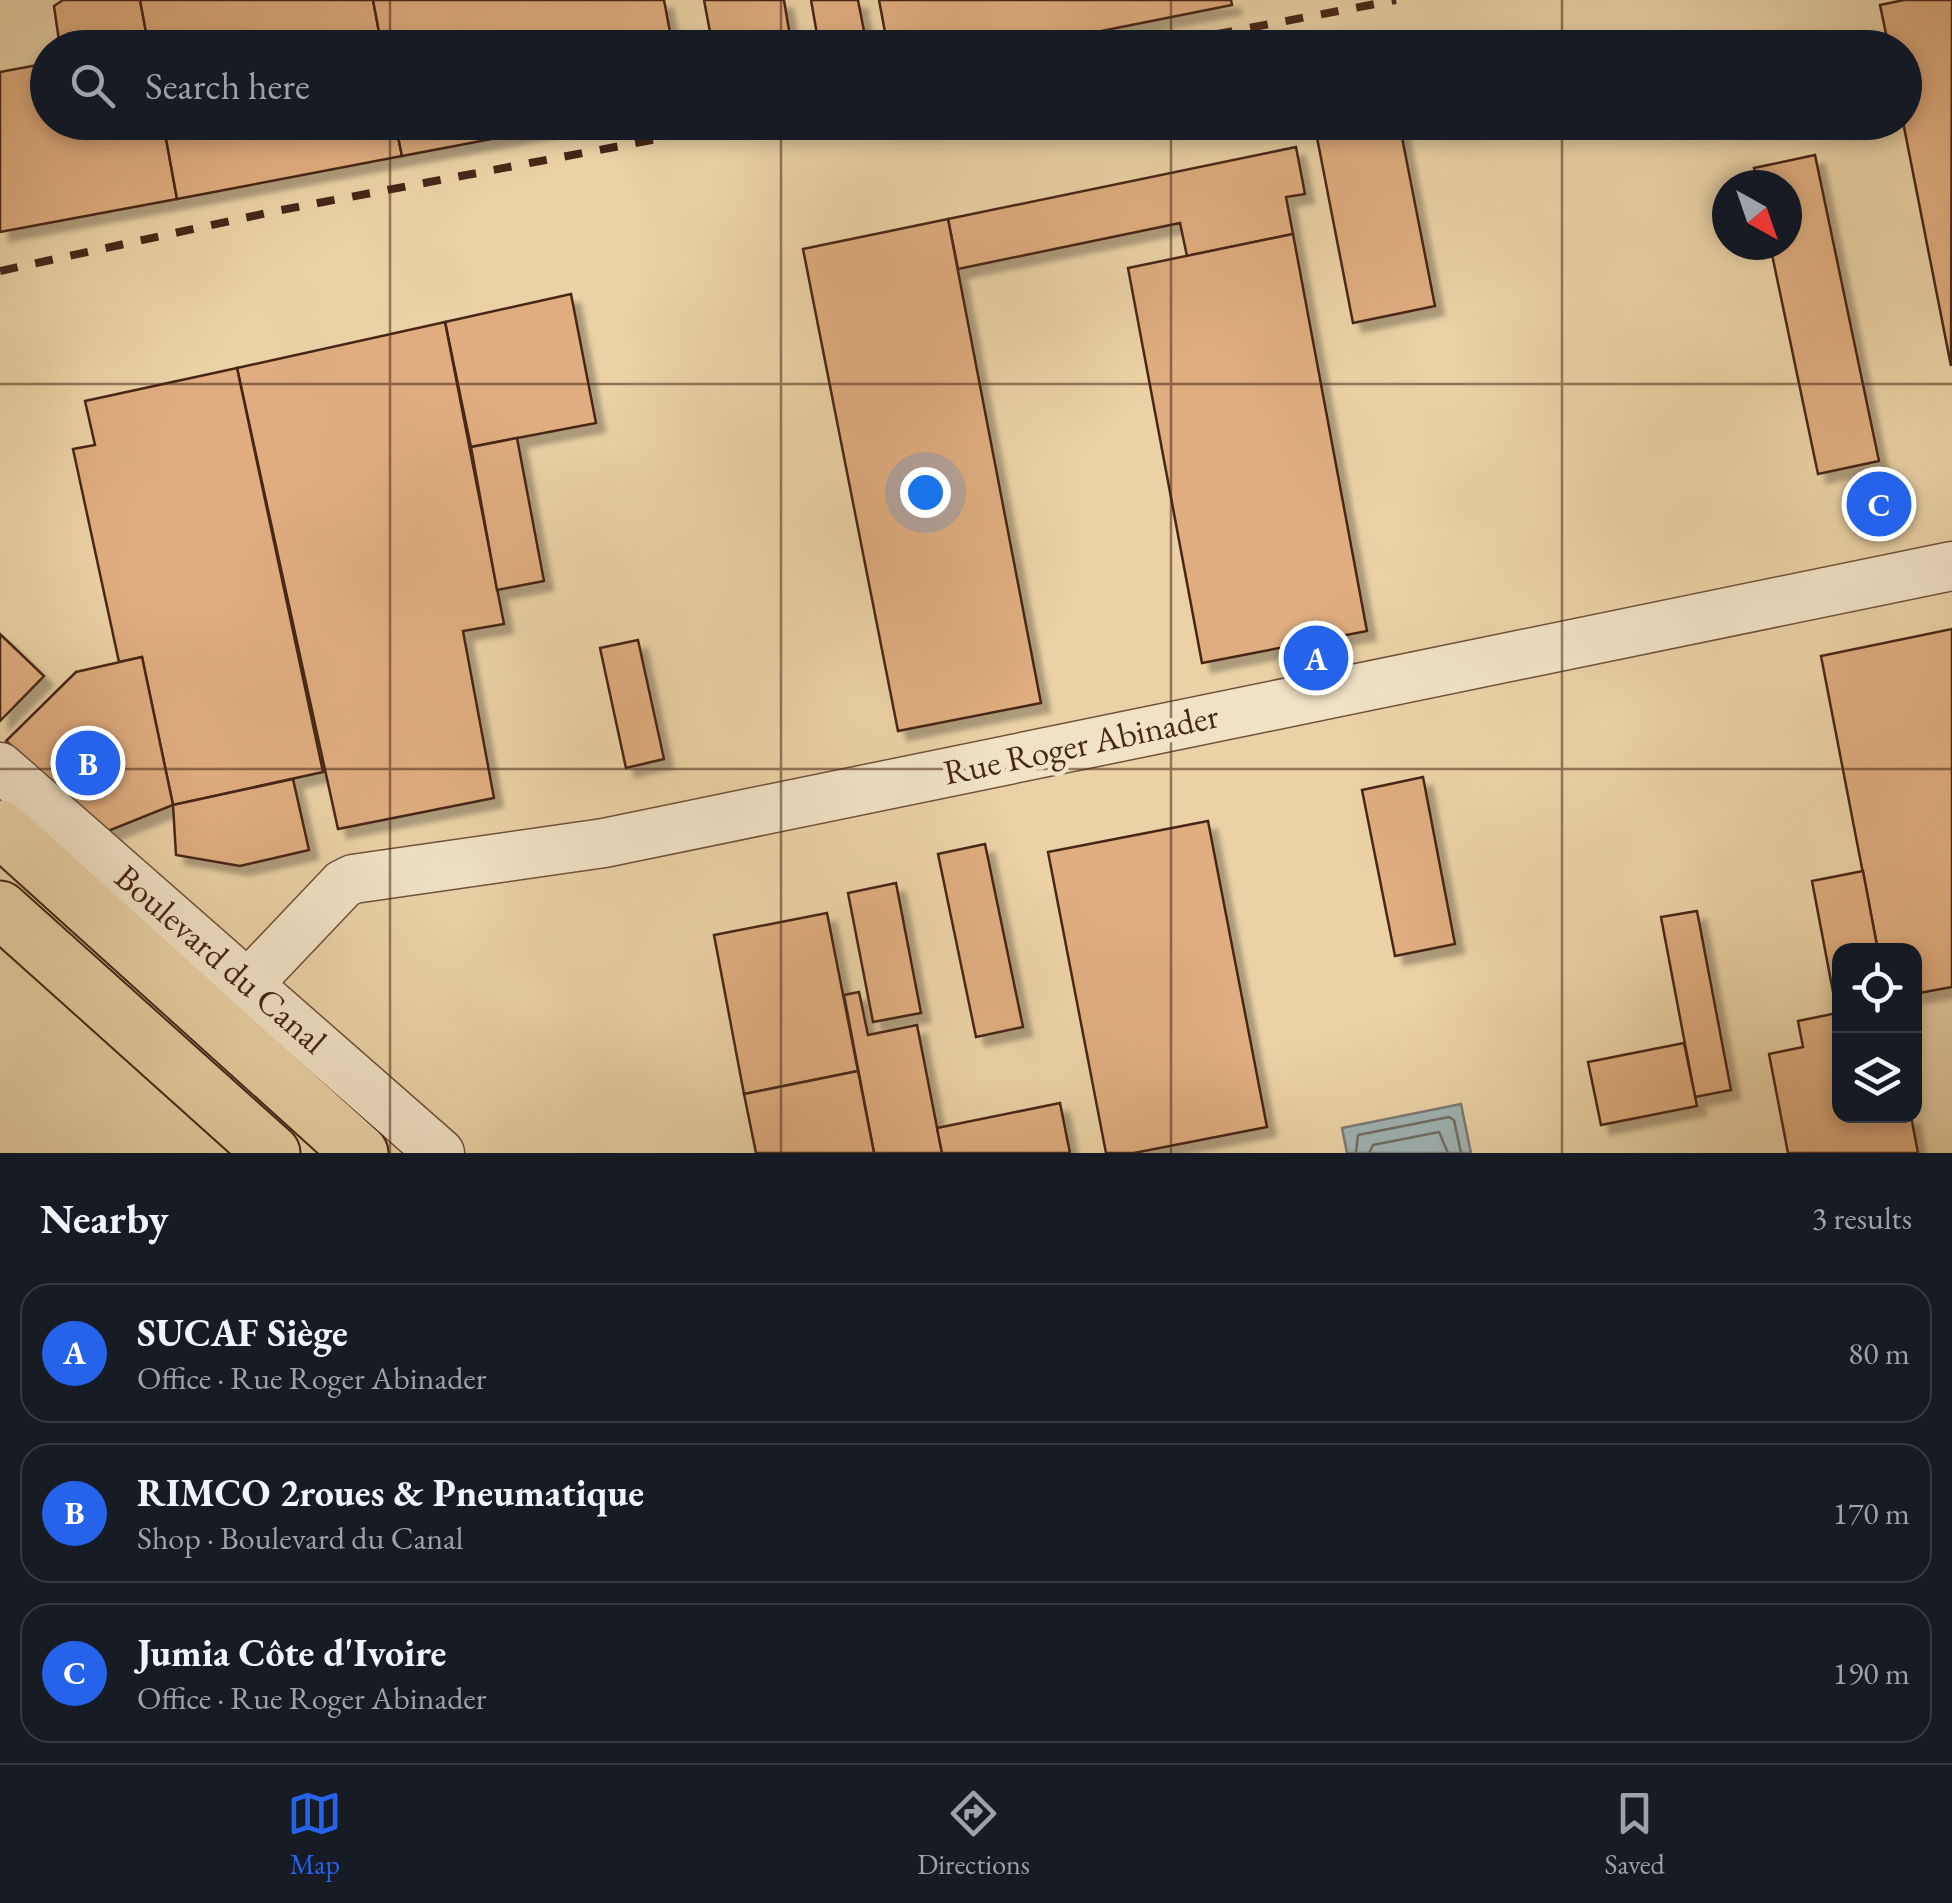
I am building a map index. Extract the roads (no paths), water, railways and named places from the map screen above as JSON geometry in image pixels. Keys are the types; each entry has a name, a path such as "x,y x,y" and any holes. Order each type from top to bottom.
{"main road":[{"name":"Boulevard du Canal","path":"0,828 360,1153"},
{"path":"0,909 272,1153"}],"street":[{"name":"Rue Roger Abinader","path":"249,983 343,884 353,879 604,843 1952,566"},
{"name":"Boulevard du Canal","path":"0,767 440,1153"}],"water":[{"path":"1461,1104 1471,1153 1347,1153 1342,1128"}],"railway":[{"path":"1238,30 1396,0"},
{"path":"0,271 276,211 652,140"}],"place":[{"name":"Jumia Côte d'Ivoire","path":"1879,504"},
{"name":"SUCAF Siège","path":"1316,658"},
{"name":"RIMCO 2roues & Pneumatique","path":"88,763"}]}
